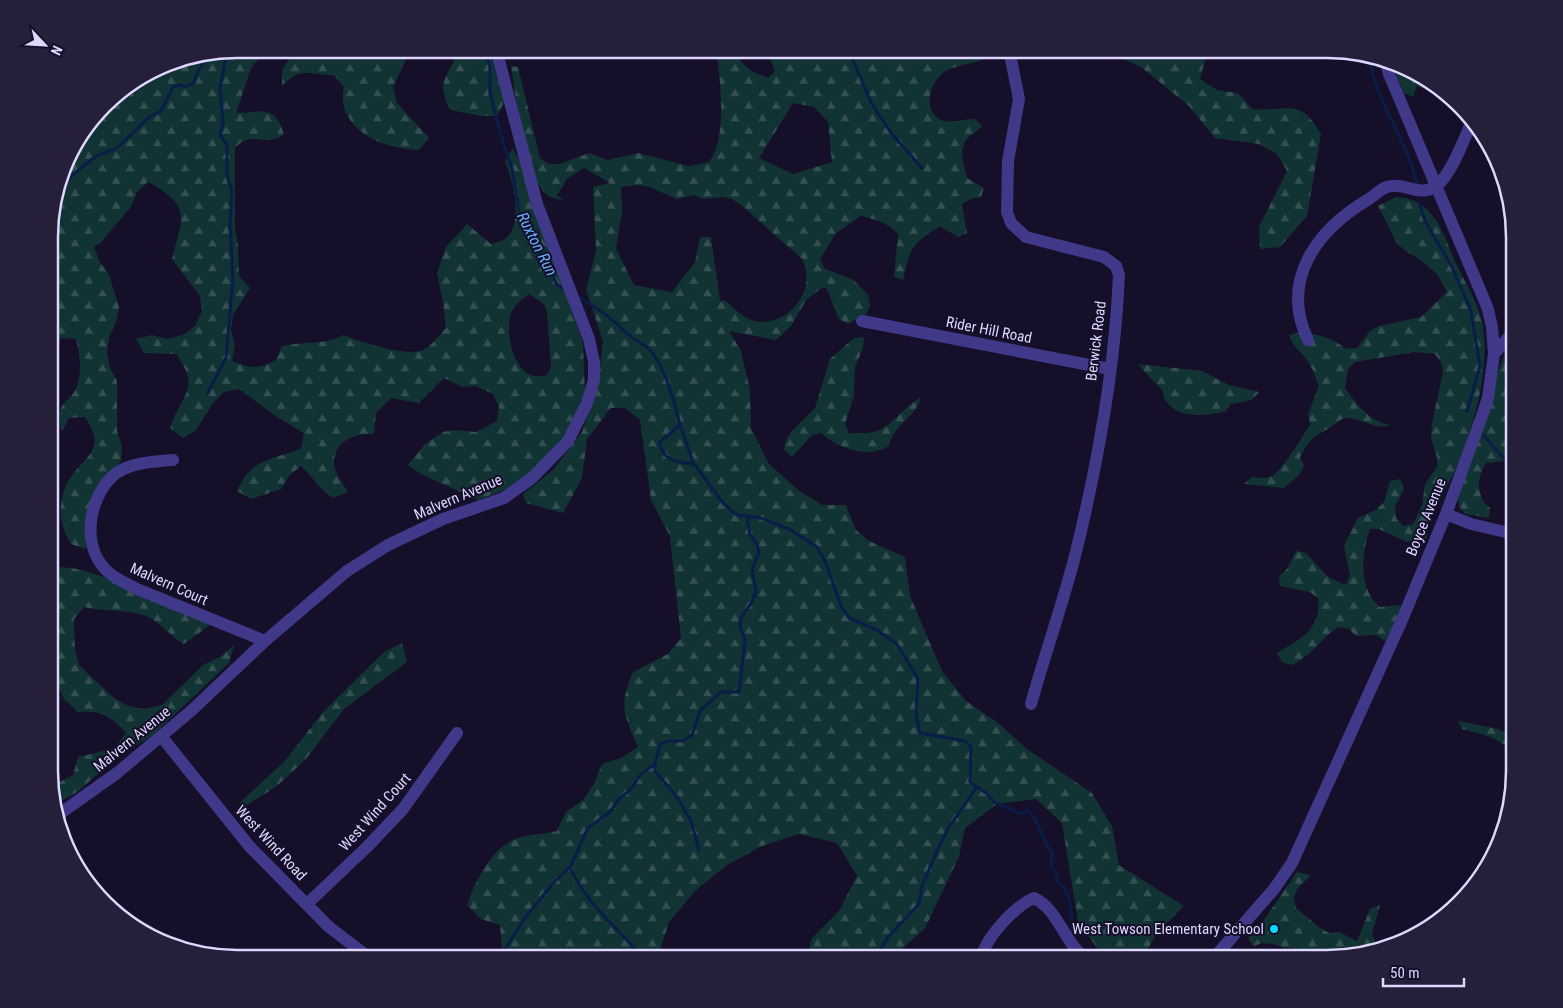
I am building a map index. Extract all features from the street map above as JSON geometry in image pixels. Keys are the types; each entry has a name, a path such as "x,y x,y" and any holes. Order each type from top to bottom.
{"street":[{"name":"Malvern Avenue","path":"62,812 117,773 198,705 265,640 347,571 388,546 443,520 504,498 532,478 564,446 587,403 594,380 594,362 589,339 530,179 498,58"},
{"name":"Berwick Road","path":"1011,58 1018,99 1008,161 1007,212 1011,223 1026,237 1104,256 1116,266 1119,275 1118,303 1110,369 1095,460 1075,553 1030,704"},
{"name":"Boyce Avenue","path":"1221,950 1274,889 1292,863 1384,659 1446,514 1488,398 1494,354 1492,327 1488,309 1388,68"},
{"path":"1308,340 1299,314 1299,290 1305,263 1322,235 1352,209 1380,190 1393,185 1421,191 1437,186 1447,173 1469,127"},
{"name":"Rider Hill Road","path":"862,321 1110,369"},
{"path":"1494,354 1505,342"},
{"name":"Malvern Court","path":"173,460 127,468 114,475 102,490 94,505 90,522 90,534 98,559 117,579 137,590 265,640"},
{"path":"1446,514 1470,524 1506,532"},
{"name":"West Wind Court","path":"307,904 367,847 403,809 422,786 457,733"},
{"name":"West Wind Road","path":"161,736 245,841 329,927 359,950"},
{"path":"983,950 1004,921 1026,902 1034,898 1041,901 1053,914 1063,932 1078,950"}],"green space":[{"path":"259,58 251,68 236,113 267,112 277,119 284,135 270,140 247,140 235,148 235,229 238,244 239,276 250,288 233,315 231,330 235,345 232,361 259,367 276,360 282,346 327,341 343,335 372,345 405,352 423,350 429,346 446,328 437,273 446,247 467,224 491,244 505,239 515,222 514,190 505,162 513,148 520,162 583,343 585,394 565,435 533,471 507,489 478,500 421,474 408,465 424,445 443,432 455,430 476,432 497,421 499,407 493,394 476,386 462,387 444,378 419,403 391,398 376,413 374,434 360,435 347,439 342,443 335,455 334,467 348,492 333,498 301,466 289,476 281,489 251,499 237,491 249,472 264,462 301,448 304,433 277,417 239,389 224,392 213,403 196,430 183,438 170,428 187,391 188,376 176,354 144,353 136,339 152,335 167,339 183,335 195,326 202,311 200,296 172,259 181,223 181,214 178,206 162,191 148,182 137,192 131,207 100,243 94,247 100,262 109,275 119,307 116,323 109,337 107,352 110,368 117,381 117,431 122,446 121,461 111,474 85,534 86,549 71,544 63,525 61,506 62,496 70,478 89,456 95,439 85,417 69,418 62,431 60,421 61,408 74,393 77,386 80,375 80,363 76,339 60,338 58,347 59,213 71,168 81,147 94,127 127,94 147,81 168,71 213,59","holes":["529,294 544,304 547,312 551,367 547,375 536,376 527,373 515,357 511,346 509,324 514,308"]},
{"path":"290,58 407,58 393,87 397,103 429,138 419,150 396,147 373,139 362,133 347,115 343,101 344,87 334,75 300,74 282,86 282,70"},
{"path":"455,58 491,58 505,101 497,116 481,116 451,110 444,92 445,78"},
{"path":"717,58 738,58 751,70 768,78 775,71 768,58 986,58 947,70 934,84 930,99 932,113 937,118 944,121 975,119 982,126 964,143 962,153 967,178 984,188 981,197 971,199 962,204 967,233 958,237 940,226 923,238 911,253 903,280 894,277 898,234 885,224 861,216 836,233 820,259 825,269 854,280 868,295 870,306 866,314 848,324 839,319 827,289 823,287 807,299 791,326 776,340 729,331 741,351 750,390 751,428 769,464 798,490 822,505 846,505 856,530 869,541 905,557 910,596 942,671 966,701 998,723 1027,749 1092,793 1112,826 1119,865 1184,906 1157,933 1147,950 1099,950 1078,922 1062,823 1036,799 997,804 965,828 959,857 925,928 901,950 809,950 812,938 839,911 857,876 837,843 799,834 762,846 727,865 695,891 669,922 660,950 502,950 500,925 481,919 467,905 480,875 501,848 518,838 557,831 566,812 583,800 594,784 602,764 621,758 638,747 626,718 624,703 628,684 633,672 668,654 681,638 670,536 651,500 640,420 625,408 611,408 587,439 582,478 563,513 526,503 523,494 553,470 582,432 598,385 603,341 586,290 596,251 593,187 610,183 584,168 568,178 557,195 563,200 551,197 545,193 538,183 526,151 511,66 518,67 540,158 549,164 560,164 589,153 608,160 638,153 689,166 709,162 719,138 721,91","holes":["793,103 814,107 828,122 832,162 793,174 759,158","639,185 649,187 677,199 694,195 703,199 722,197 732,199 741,205 802,259 806,270 806,281 799,301 783,316 761,322 746,317 725,300 720,301 711,237 700,237 695,262 672,292 634,285 616,249 622,211 621,187"]},
{"path":"1121,58 1206,58 1200,79 1217,90 1238,93 1252,109 1292,108 1299,110 1306,114 1313,122 1321,134 1307,216 1280,247 1260,249 1259,227 1287,171 1277,154 1259,144 1215,138 1189,106 1141,67"},
{"path":"1396,72 1431,91 1417,86 1413,97 1404,93"},
{"path":"1396,197 1417,202 1432,215 1443,232 1454,260 1475,301 1481,318 1485,355 1479,397 1461,456 1429,521 1427,538 1407,542 1379,529 1370,529 1363,560 1363,571 1368,591 1380,607 1401,605 1395,624 1385,641 1376,635 1356,636 1349,629 1338,627 1300,661 1292,665 1282,662 1277,653 1308,632 1317,618 1318,609 1318,598 1310,592 1280,586 1279,576 1287,569 1296,551 1306,553 1327,576 1345,585 1350,576 1344,546 1358,518 1376,510 1384,502 1390,481 1400,479 1404,489 1395,507 1396,518 1403,526 1413,524 1422,505 1425,484 1437,467 1437,457 1431,438 1432,423 1443,372 1441,362 1435,354 1414,352 1355,362 1348,369 1345,388 1354,401 1370,416 1391,425 1381,427 1359,420 1342,419 1311,441 1300,457 1304,466 1299,475 1284,488 1244,484 1252,477 1267,478 1276,473 1292,453 1310,424 1308,414 1319,386 1314,372 1293,344 1289,335 1303,333 1319,335 1334,341 1346,349 1357,348 1370,331 1379,326 1421,317 1447,292 1437,274 1396,242 1378,206"},
{"path":"864,337 863,348 855,367 854,396 845,424 849,433 874,432 882,429 921,397 919,404 895,432 889,446 880,450 863,452 845,448 821,433 812,435 792,457 784,450 786,440 792,431 815,408 830,359 854,338"},
{"path":"1505,352 1505,461 1486,463 1479,481 1482,498 1490,508 1489,518 1465,514 1459,506 1458,496"},
{"path":"1138,364 1202,371 1229,385 1259,392 1252,400 1231,404 1225,412 1201,415 1185,414 1171,407 1165,400 1162,390"},
{"path":"61,567 77,569 115,581 210,625 184,644 146,616 131,612 84,607 74,619 75,650 79,665 114,698 128,706 144,709 162,705 203,665 220,657 234,645 229,663 152,736 121,754 77,792 60,802 58,783 73,775 78,757 115,748 126,733 105,715 93,712 78,712 64,699 58,687 58,572"},
{"path":"402,643 407,662 344,709 306,759 277,786 244,807 239,803 284,762 323,712 384,652"},
{"path":"1458,721 1498,729 1506,733 1506,745 1491,737 1462,729"},
{"path":"1297,872 1311,875 1297,889 1294,898 1296,908 1329,933 1339,932 1357,941 1370,909 1380,905 1372,934 1376,943 1350,949 1305,950 1263,943 1253,946 1248,938 1262,923"}],"waterway":[{"path":"207,394 226,358 233,279 230,224 232,191 227,176 227,145 220,135 223,123 220,88 226,58"},
{"name":"Ruxton Run","path":"487,58 490,67 490,94 512,169 520,217 558,286 565,289"},
{"path":"852,58 871,102 891,133 922,168"},
{"path":"67,180 96,156 116,149 148,118 161,111 173,87 180,85 185,87 194,83 198,71 205,60"},
{"path":"1370,63 1384,105 1407,152 1417,185"},
{"path":"1419,203 1425,221 1452,267 1471,311 1480,366 1467,411"},
{"name":"Ruxton Run","path":"577,296 617,323 631,337 648,348 659,363 668,384 680,425 659,443 665,455 672,460 695,465 723,503 737,515 761,518 791,530 817,547 825,561 841,606 849,618 877,630 897,644 918,679 916,715 920,733 965,741 971,747 970,782 986,793 994,802 1021,814 1028,810 1032,815 1048,848 1052,852 1051,867 1056,871 1057,881 1069,899 1072,936"},
{"path":"680,425 694,465"},
{"path":"1482,434 1505,460"},
{"path":"505,950 524,919 555,881 570,867 588,828 610,812 618,800 631,789 641,774 655,764 660,744 668,741 683,741 692,735 700,711 721,692 739,692 745,640 740,627 741,618 752,602 756,592 752,569 759,552 757,544 750,535 747,516"},
{"path":"655,764 655,771 677,797 691,821 699,850"},
{"path":"880,950 888,937 919,904 922,886 937,851 949,827 977,787"},
{"path":"570,867 585,893 636,950"}],"place":[{"name":"West Towson Elementary School","path":"1274,929"}]}
